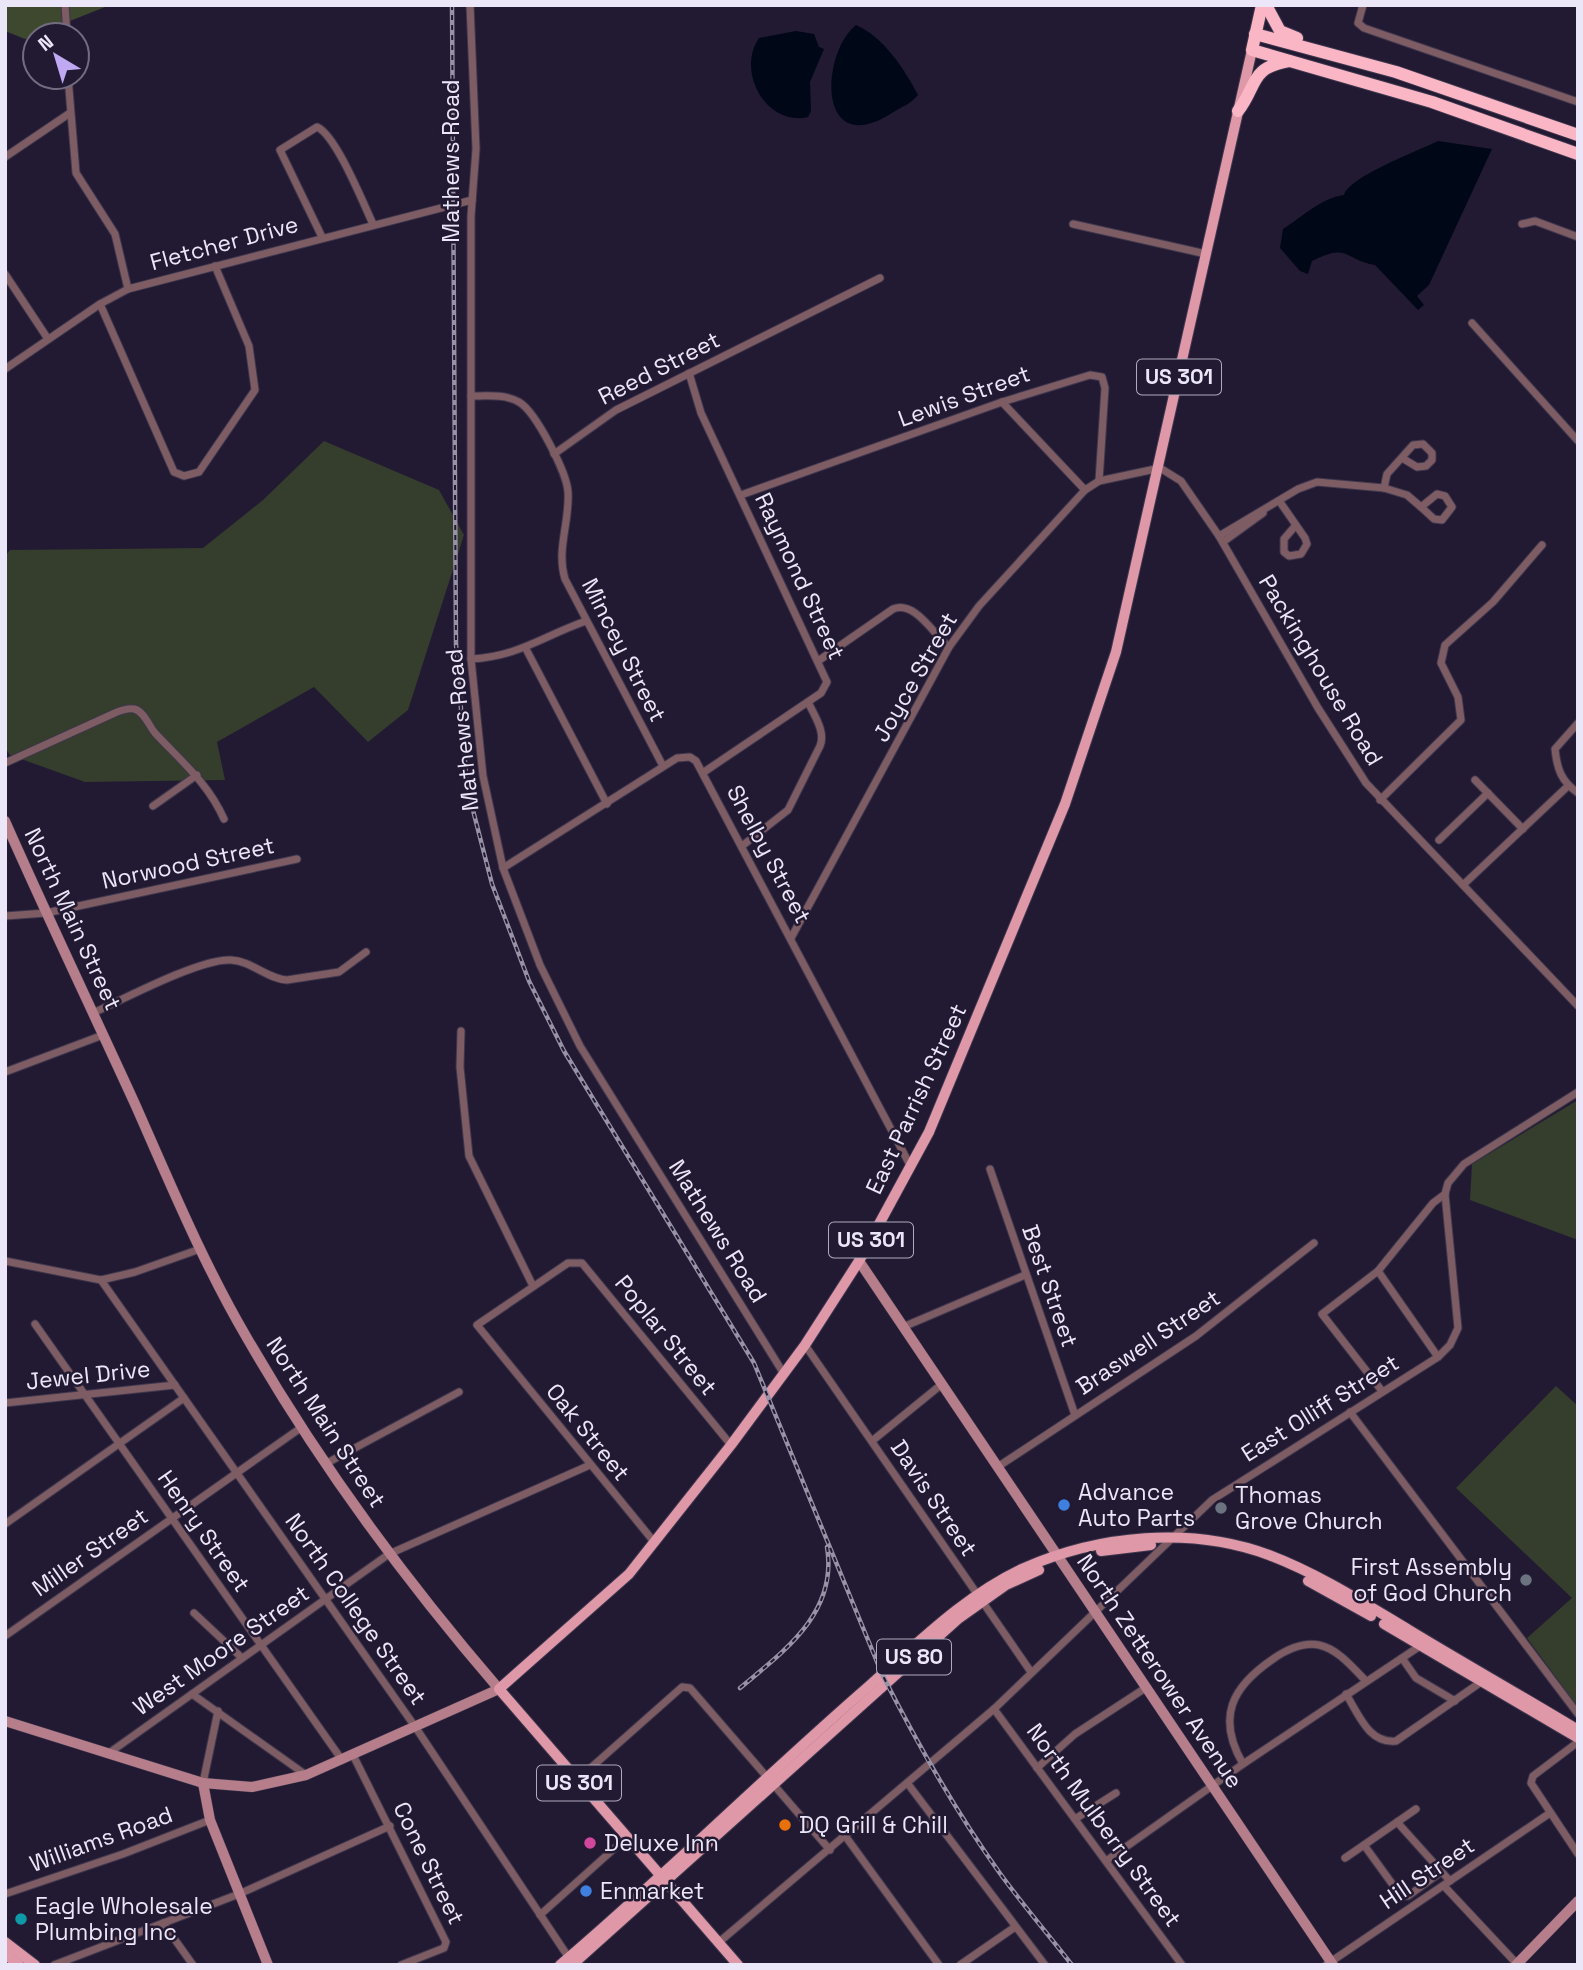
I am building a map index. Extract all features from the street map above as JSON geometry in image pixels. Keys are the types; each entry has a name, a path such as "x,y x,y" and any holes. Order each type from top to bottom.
{"highway":[{"name":"US 301","path":"1252,50 1264,5"},
{"path":"1264,5 1272,22 1290,36 1578,135"},
{"path":"1255,34 1396,72"},
{"path":"1252,50 1432,102 1578,154"},
{"path":"1238,111 1261,70 1273,64 1294,61"}],"main road":[{"name":"US 301","path":"1160,468 1252,50"},
{"name":"East Parrish Street","path":"499,1689 629,1574 655,1543 806,1345 859,1261 911,1167 1009,942 1065,804 1101,702 1128,607 1160,468"},
{"name":"US 80","path":"1168,1541 1263,1560 1295,1573 1420,1646 1578,1730"},
{"name":"US 80","path":"662,1879 769,1781 979,1599 1061,1558 1108,1550 1168,1541 1244,1548 1291,1565 1343,1590 1578,1740"},
{"name":"North Main Street","path":"499,1689 738,1965"},
{"path":"570,1963 662,1879"},
{"path":"5,1942 35,1965"},
{"path":"5,1954 19,1965"}],"street":[{"name":"Mathews Road","path":"470,5 475,149 472,200 471,659 483,776 503,868 540,965 580,1046 784,1374"},
{"path":"1363,5 1358,23 1364,29 1578,102"},
{"path":"69,91 76,173 115,234 128,289"},
{"path":"5,157 70,113"},
{"path":"322,237 280,150 306,131 317,127 322,129 334,144 373,224"},
{"name":"Fletcher Drive","path":"5,369 100,304 128,289 472,200"},
{"path":"1522,224 1535,221 1578,237"},
{"path":"1073,224 1206,254"},
{"path":"100,304 174,472 184,476 199,472 255,390 249,346 215,266"},
{"path":"5,274 48,339"},
{"name":"Reed Street","path":"554,454 615,410 880,278"},
{"path":"1472,323 1578,441"},
{"name":"Raymond Street","path":"689,373 701,413 818,661 827,686 808,702"},
{"name":"Lewis Street","path":"741,495 1002,402 1090,375 1102,377 1105,388 1099,481"},
{"name":"Mincey Street","path":"471,396 501,396 522,404 535,418 554,454 568,491 562,569 586,621 663,766"},
{"path":"1002,402 1085,490"},
{"path":"1384,488 1387,474 1402,458"},
{"name":"Joyce Street","path":"791,938 949,647 979,606 1085,490 1099,481 1160,468"},
{"name":"Packinghouse Road","path":"1160,468 1181,481 1221,539 1343,751 1380,800 1578,1006"},
{"path":"1221,539 1298,489 1317,482 1384,488 1407,495 1421,507"},
{"path":"1280,502 1296,525"},
{"path":"1380,800 1461,720 1458,697 1441,663 1445,645 1493,602 1542,545"},
{"path":"818,661 893,609 903,606 912,610 949,647"},
{"path":"471,659 498,658 586,621"},
{"path":"525,648 607,804"},
{"path":"705,772 808,702 823,739 788,810 743,846"},
{"path":"5,763 117,712 133,709 141,713 157,735 197,775 214,796 224,819"},
{"path":"1578,723 1555,749 1557,770 1568,786 1578,793"},
{"name":"Shelby Street","path":"503,868 663,766 677,758 690,757 705,772 911,1167"},
{"path":"153,806 197,775"},
{"path":"1475,780 1522,829"},
{"path":"1463,885 1568,786"},
{"path":"1439,841 1488,793"},
{"name":"North Main Street","path":"5,821 200,1249 246,1336 302,1427 389,1554 437,1617 499,1689"},
{"name":"Norwood Street","path":"5,916 46,913 297,859"},
{"path":"93,1013 214,961 239,961 279,980 287,980 339,972 366,952"},
{"path":"461,1031 460,1067 468,1156 533,1286"},
{"path":"5,1072 103,1035"},
{"path":"1382,1391 1322,1314 1378,1271 1433,1203 1445,1194 1448,1183 1464,1164 1578,1092"},
{"name":"Best Street","path":"990,1169 1075,1415"},
{"name":"East Olliff Street","path":"719,1943 994,1709 1212,1500 1438,1357 1450,1345 1458,1328 1445,1194"},
{"name":"Braswell Street","path":"999,1466 1195,1336 1314,1243"},
{"path":"5,1261 101,1280 122,1276 200,1249"},
{"name":"Poplar Street","path":"533,1286 575,1261 582,1263 731,1445"},
{"name":"North Zetterower Avenue","path":"859,1261 1096,1610 1329,1964"},
{"path":"1378,1271 1438,1357"},
{"path":"903,1327 1025,1275"},
{"name":"North College Street","path":"101,1280 416,1728 570,1963"},
{"name":"Oak Street","path":"533,1286 477,1325 655,1543"},
{"name":"Henry Street","path":"35,1324 342,1760"},
{"name":"Davis Street","path":"806,1345 1031,1672"},
{"path":"872,1441 942,1384"},
{"name":"Jewel Drive","path":"5,1403 175,1385"},
{"path":"327,1463 460,1392"},
{"path":"5,1524 184,1398"},
{"path":"1350,1412 1578,1714"},
{"name":"Miller Street","path":"5,1636 302,1427"},
{"name":"West Moore Street","path":"109,1753 389,1554 590,1465"},
{"path":"194,1613 242,1658"},
{"path":"1243,1764 1231,1738 1232,1702 1244,1683 1270,1661 1294,1647 1317,1644 1329,1648 1366,1681"},
{"path":"1106,1861 1212,1785 1420,1646"},
{"path":"1402,1657 1416,1678 1455,1701"},
{"path":"1346,1695 1373,1736 1383,1742 1396,1741 1485,1679"},
{"path":"577,1780 682,1687 690,1688 830,1850"},
{"path":"1037,1768 1075,1734 1147,1687"},
{"path":"5,1721 203,1783 252,1787 306,1775 499,1689"},
{"path":"192,1694 306,1775"},
{"name":"North Mulberry Street","path":"994,1709 1182,1965"},
{"path":"218,1711 203,1783 210,1819 268,1965"},
{"path":"1578,1740 1533,1776 1531,1783 1578,1854"},
{"name":"Cone Street","path":"353,1755 446,1942 444,1948 401,1965"},
{"path":"908,1784 1045,1965"},
{"path":"1075,1819 1116,1793"},
{"path":"1345,1858 1416,1809"},
{"name":"Hill Street","path":"1329,1964 1550,1814"},
{"name":"Williams Road","path":"5,1894 123,1854 210,1819"},
{"path":"1397,1822 1516,1964 1578,1900"},
{"path":"54,1965 239,1894 390,1826"},
{"path":"846,1837 939,1965"},
{"path":"540,1915 626,1838"},
{"path":"1364,1845 1401,1896 1408,1896 1441,1872"},
{"path":"163,1923 193,1965"},
{"path":"960,1965 1015,1927"}],"green space":[{"path":"5,5 110,5 70,21 21,21 21,37 5,31"},
{"path":"324,441 439,490 464,535 408,710 368,742 314,687 217,742 225,780 85,782 10,755 5,748 5,556 10,550 203,548 263,500"},
{"path":"1578,1100 1578,1240 1470,1200 1472,1164"},
{"path":"1556,1386 1578,1406 1578,1707 1527,1638 1572,1598 1456,1488"}],"water":[{"path":"856,25 876,37 884,46 907,75 918,95 892,113 867,124 850,124 838,114 832,98 836,58 844,39"},
{"path":"796,31 814,34 819,47 824,49 810,82 811,111 808,117 793,118 779,114 759,94 751,66 753,51 759,38"},
{"path":"1438,141 1492,149 1429,285 1417,296 1424,305 1418,310 1375,265 1346,254 1333,253 1312,261 1308,274 1300,271 1280,248 1283,229 1312,209 1327,200 1344,195 1358,180 1371,172"}],"railway":[{"path":"452,5 456,644 467,787 492,884 529,981 564,1051 754,1363 882,1674 909,1725 951,1800 982,1848 1072,1965"},
{"path":"740,1688 790,1645 816,1611 824,1592 828,1570 827,1547"}],"place":[{"name":"Advance Auto Parts","path":"1064,1505"},
{"name":"Thomas Grove Church","path":"1221,1508"},
{"name":"First Assembly of God Church","path":"1526,1580"},
{"name":"DQ Grill & Chill","path":"785,1825"},
{"name":"Deluxe Inn","path":"590,1843"},
{"name":"Enmarket","path":"586,1891"},
{"name":"Eagle Wholesale Plumbing Inc","path":"21,1919"}]}
